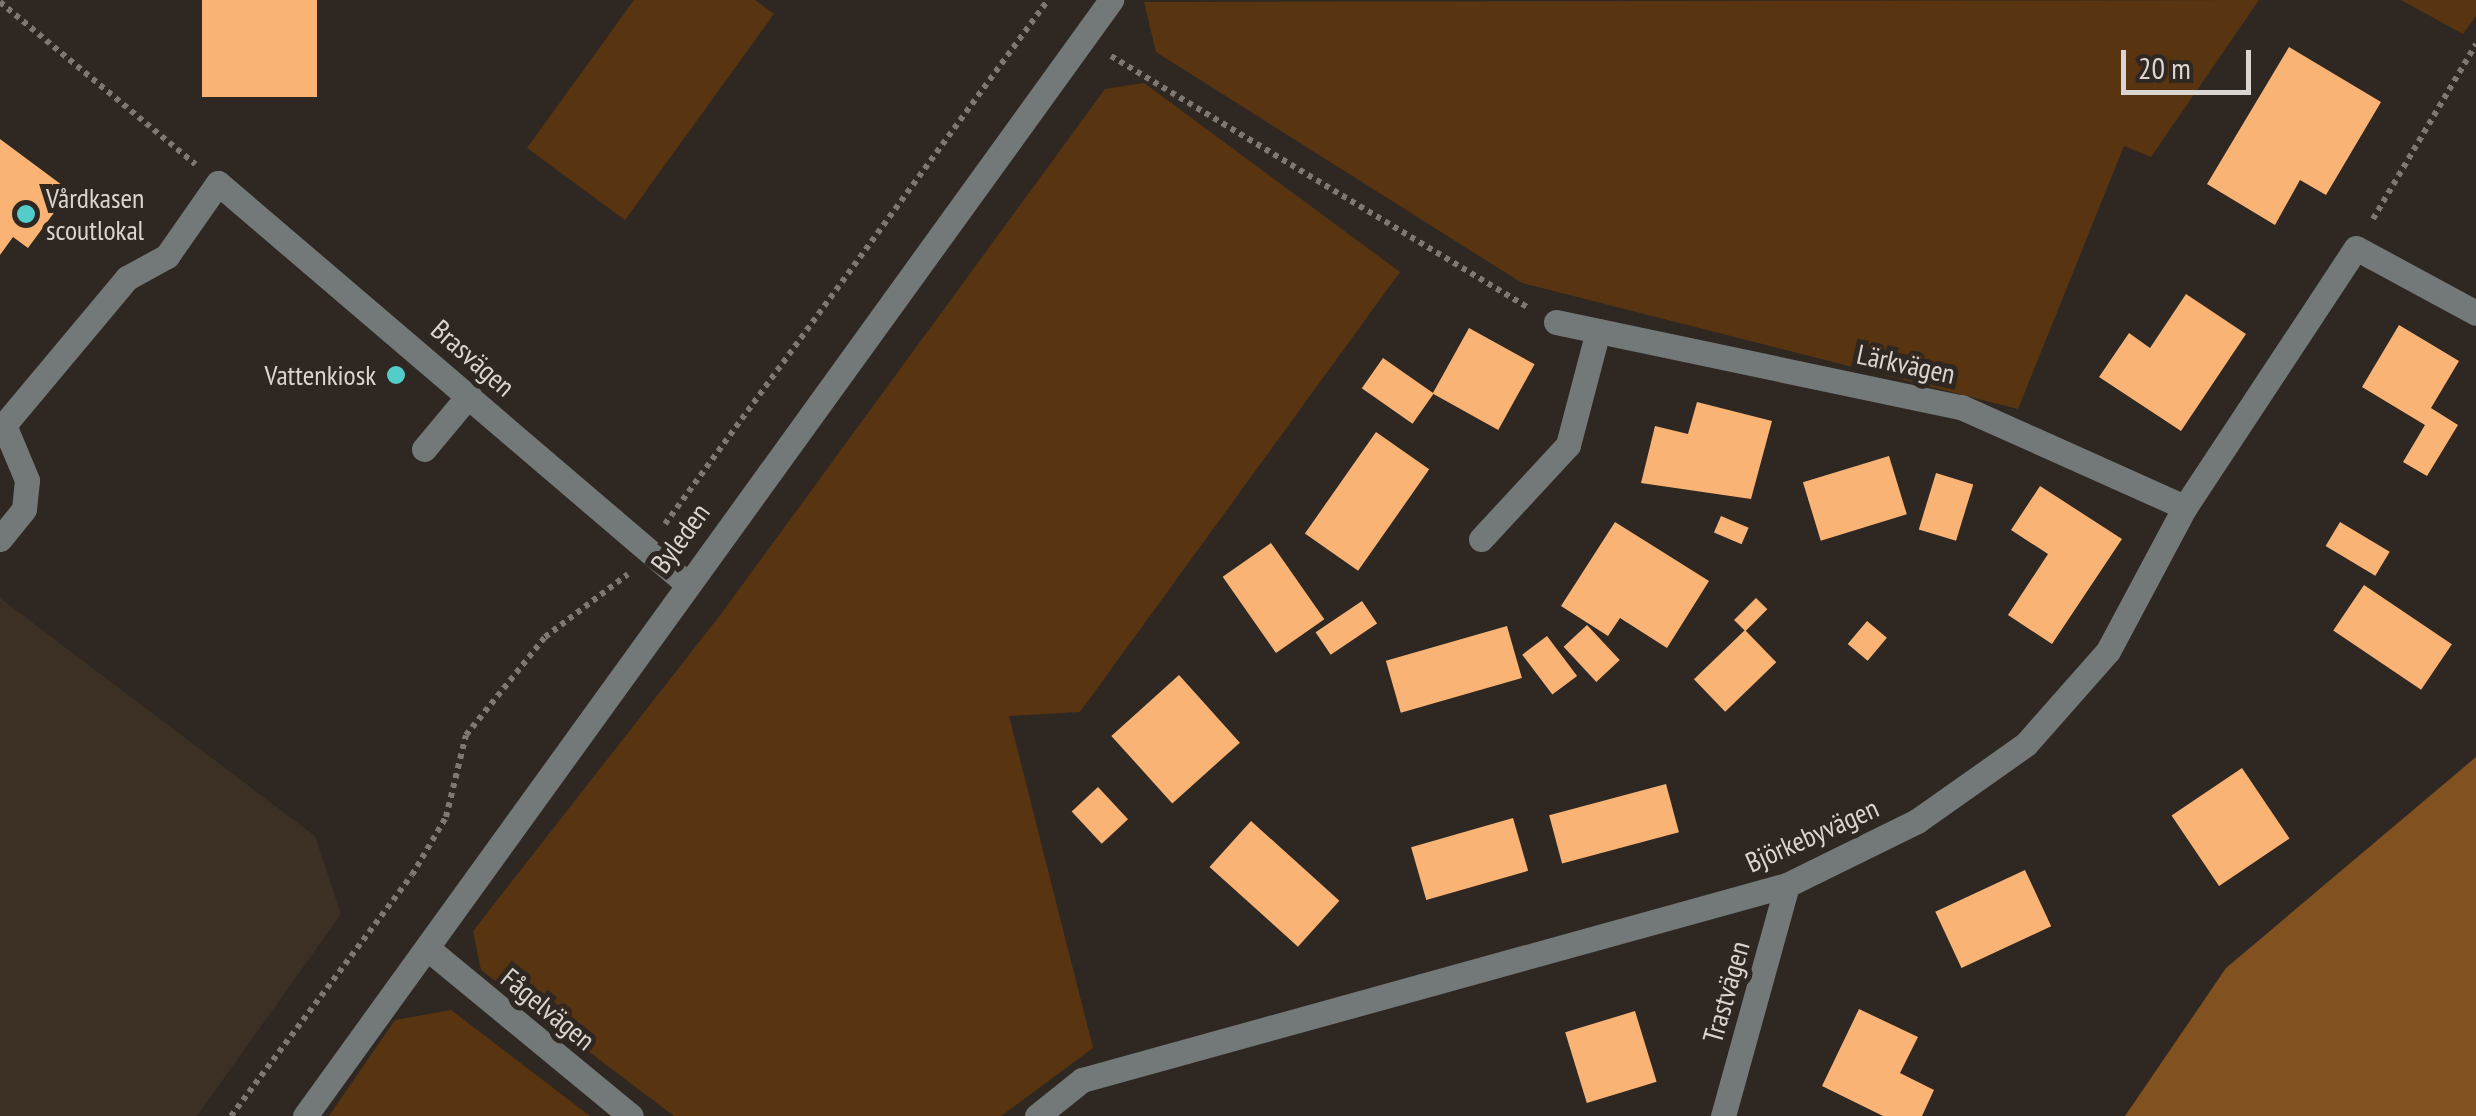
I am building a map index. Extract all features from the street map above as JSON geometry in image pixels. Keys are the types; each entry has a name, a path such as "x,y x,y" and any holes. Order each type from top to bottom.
{"street":[{"name":"Byleden","path":"304,1116 685,582 1111,0"},
{"name":"Brasvägen","path":"218,184 685,582"},
{"path":"0,539 24,508 27,480 4,425 127,278 167,256 218,184"},
{"path":"2356,248 2476,313"},
{"name":"Björkebyvägen","path":"1037,1116 1082,1080 1787,885 1917,821 2026,744 2108,651 2185,507 2356,248"},
{"name":"Lärkvägen","path":"1556,322 1961,406 2185,507"},
{"path":"1481,540 1568,445 1598,331"},
{"path":"424,449 469,395"},
{"name":"Trastvägen","path":"1722,1116 1787,885"},
{"name":"Fågelvägen","path":"426,948 631,1116"}],"path":[{"path":"0,2 218,184"},
{"path":"1036,16 1078,44 1123,60 1556,322"},
{"path":"2356,248 2476,44"}],"shaded area":[{"path":"634,0 755,0 774,14 625,220 527,148"},
{"path":"2259,0 2151,157 2124,146 2018,409 1522,283 1156,52 1144,2"},
{"path":"2401,0 2476,0 2476,16 2463,34"},
{"path":"1144,83 1400,272 1080,712 1009,716 1093,1048 1001,1116 674,1116 481,970 473,931 721,614 1105,89"},
{"path":"0,598 315,836 341,914 197,1116 0,1116"},
{"path":"2476,757 2476,1116 2125,1116 2226,968"},
{"path":"451,1010 590,1116 329,1116 395,1020"}],"building":[{"path":"202,0 317,0 317,97 202,97"},
{"path":"2289,47 2381,102 2326,195 2300,180 2275,225 2207,184"},
{"name":"Vårdkasen scoutlokal","path":"0,139 70,191 28,248 13,237 0,255"},
{"path":"2186,294 2246,334 2181,431 2099,377 2129,333 2150,348"},
{"path":"2399,325 2459,361 2431,408 2458,425 2427,476 2403,462 2425,425 2362,387"},
{"path":"1469,328 1535,364 1498,430 1433,394"},
{"path":"1383,358 1434,394 1413,424 1362,388"},
{"name":"Vattenkiosk","path":"394,362 409,376 398,389 382,374"},
{"path":"1697,402 1772,421 1751,499 1641,483 1655,426 1688,434"},
{"path":"1376,432 1429,469 1358,571 1305,534"},
{"path":"1889,456 1907,514 1821,541 1803,482"},
{"path":"1936,473 1973,484 1956,541 1919,529"},
{"path":"2040,486 2122,539 2052,644 2008,615 2048,554 2011,530"},
{"path":"1721,516 1749,528 1742,544 1714,533"},
{"path":"1615,522 1709,581 1667,648 1620,618 1608,636 1561,606"},
{"path":"2340,522 2390,552 2375,576 2326,546"},
{"path":"1271,543 1324,619 1276,653 1223,577"},
{"path":"2364,585 2452,644 2421,690 2333,631"},
{"path":"1756,598 1767,609 1745,631 1734,620"},
{"path":"1362,601 1377,623 1331,655 1316,632"},
{"path":"1867,621 1887,638 1868,661 1848,644"},
{"path":"1587,625 1620,660 1596,682 1564,647"},
{"path":"1507,626 1522,678 1401,713 1386,661"},
{"path":"1745,630 1776,662 1725,712 1694,679"},
{"path":"1547,636 1577,676 1552,695 1522,655"},
{"path":"1179,675 1240,743 1172,804 1111,736"},
{"path":"2242,768 2290,838 2219,886 2172,816"},
{"path":"1666,784 1679,832 1562,864 1549,815"},
{"path":"1098,787 1128,819 1102,844 1072,812"},
{"path":"1513,818 1528,871 1426,900 1411,847"},
{"path":"1251,821 1339,901 1298,947 1210,867"},
{"path":"2025,870 2051,926 1961,968 1935,912"},
{"path":"1859,1009 1918,1037 1900,1073 1934,1090 1922,1116 1883,1116 1822,1086"},
{"path":"1635,1011 1657,1082 1587,1103 1565,1032"}],"place":[{"name":"Vårdkasen scoutlokal","path":"26,214"},
{"name":"Vattenkiosk","path":"396,375"}]}
